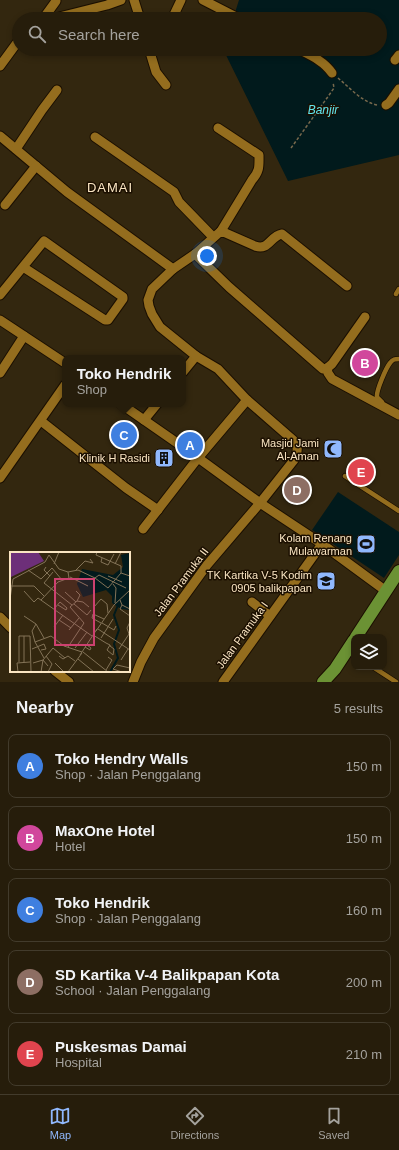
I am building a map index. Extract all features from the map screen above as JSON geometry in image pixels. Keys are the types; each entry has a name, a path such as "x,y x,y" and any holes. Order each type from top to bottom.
{"main road":[{"path":"358,634 386,591 397,578"},
{"path":"324,682 351,649"},
{"path":"332,682 335,669"}],"street":[{"path":"48,12 56,0 63,12"},
{"path":"78,12 121,0"},
{"path":"134,0 138,12"},
{"path":"175,12 181,0"},
{"path":"203,0 226,12"},
{"path":"0,66 12,50"},
{"path":"151,56 156,72 166,85"},
{"path":"311,56 328,68 332,73"},
{"path":"386,105 389,104 399,89"},
{"path":"16,149 57,90"},
{"path":"143,529 198,458 248,400 218,369 196,356 160,327 152,314 148,300 152,290 173,269 194,254 221,231 252,180 257,175 259,155 218,128"},
{"path":"0,136 67,192 173,269"},
{"path":"95,137 174,192 179,202 213,237"},
{"path":"5,205 36,166"},
{"path":"221,231 258,248 264,246 276,236 282,234 347,286"},
{"path":"0,295 44,241 123,297 123,299 108,320 105,320 23,267"},
{"path":"194,254 259,314 323,369 332,364 365,317"},
{"path":"0,320 62,361"},
{"path":"0,374 24,336"},
{"path":"186,368 196,356"},
{"path":"327,368 332,379 399,414"},
{"path":"0,478 62,390"},
{"name":"Jalan Pramuka II","path":"133,682 141,662 154,638 207,565 260,503 294,460 297,453 297,445 248,400"},
{"path":"126,407 260,503 322,544 386,591"},
{"path":"144,420 155,407"},
{"path":"41,421 126,488 158,510"},
{"name":"Jalan Pramuka I","path":"223,682 322,544"},
{"path":"252,602 270,616"},
{"path":"0,617 10,627"},
{"path":"60,673 69,682"}],"lane":[{"path":"399,359 394,359 389,364 376,395 379,400 399,414"},
{"path":"345,476 399,512"},
{"path":"378,670 396,682"}],"path":[{"path":"332,73 370,103 380,106 386,105"},
{"path":"291,148 334,88 332,73"}],"water":[{"name":"Banjir","path":"239,0 399,0 399,155 288,181 226,56 387,56 387,12 235,12"},
{"name":"Kolam Renang Mulawarman","path":"338,492 399,532 399,555 384,578 312,530"}],"place":[{"name":"MaxOne Hotel","path":"365,363"},
{"name":"Toko Hendrik","path":"124,435"},
{"name":"Toko Hendry Walls","path":"190,445"},
{"name":"Masjid Jami Al-Aman","path":"333,449"},
{"name":"Klinik H Rasidi","path":"164,458"},
{"name":"Puskesmas Damai","path":"361,472"},
{"name":"SD Kartika V-4 Balikpapan Kota","path":"297,490"},
{"name":"Kolam Renang Mulawarman","path":"366,544"},
{"name":"TK Kartika V-5 Kodim 0905 balikpapan","path":"326,581"}],"district":[{"name":"DAMAI","path":"110,187"}]}
